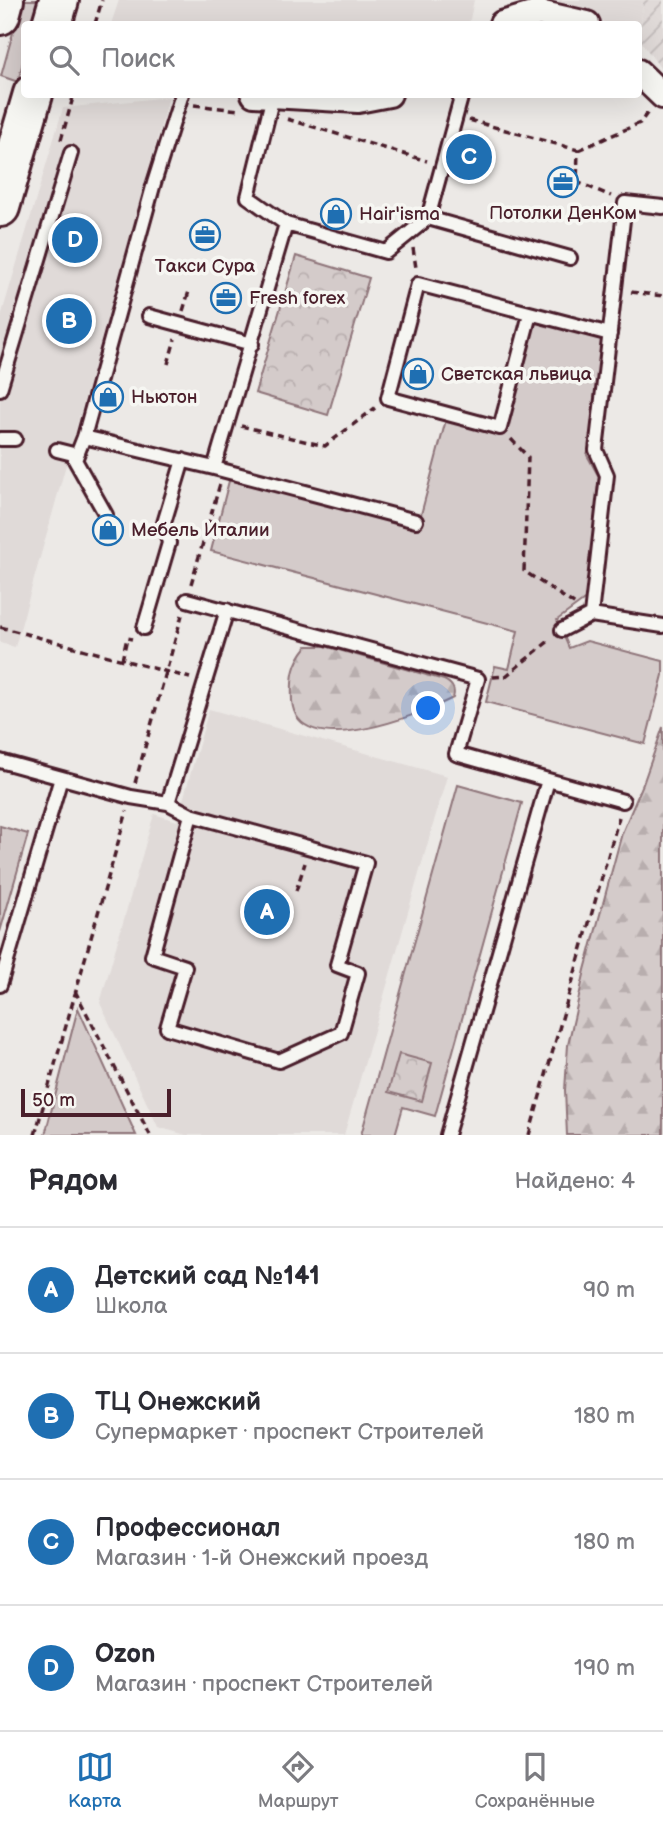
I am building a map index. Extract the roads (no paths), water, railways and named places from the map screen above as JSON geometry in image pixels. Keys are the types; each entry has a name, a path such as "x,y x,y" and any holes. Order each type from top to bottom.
{"main road":[{"path":"0,15 4,0"},
{"path":"53,21 59,0"},
{"path":"0,89 21,94"},
{"path":"3,180 32,98"}],"street":[{"path":"512,21 539,13 574,21"},
{"path":"642,75 662,94"},
{"path":"265,101 368,98"}],"lane":[{"path":"265,101 248,197 286,224 386,252 428,218 461,98"},
{"path":"106,515 75,460 84,437 180,99"},
{"path":"0,389 71,153"},
{"path":"591,615 607,475 596,450 625,203 663,207"},
{"path":"428,218 570,258"},
{"path":"219,470 228,423 286,224"},
{"path":"530,314 500,428 388,398 418,284 610,334"},
{"path":"149,316 252,344"},
{"path":"84,437 416,521"},
{"path":"0,439 15,439"},
{"path":"57,450 77,455"},
{"path":"144,628 169,543 164,523 183,460"},
{"path":"187,600 478,679 457,754 623,802"},
{"path":"168,803 227,610"},
{"path":"562,630 591,615 663,626"},
{"path":"0,761 131,797 168,803 191,814 366,863 337,965 358,973 341,1033 279,1061 167,1028 185,967 152,956 191,814"},
{"path":"0,985 61,778"},
{"path":"447,1135 548,780"}],"place":[{"name":"Профессионал","path":"469,157"},
{"name":"Потолки ДенКом","path":"563,182"},
{"name":"Hair'isma","path":"336,214"},
{"name":"Такси Сура","path":"205,235"},
{"name":"Ozon","path":"75,240"},
{"name":"Fresh forex","path":"226,298"},
{"name":"ТЦ Онежский","path":"69,321"},
{"name":"Светская львица","path":"418,374"},
{"name":"Ньютон","path":"108,397"},
{"name":"Мебель Италии","path":"108,530"},
{"name":"Детский сад №141","path":"267,912"}]}
